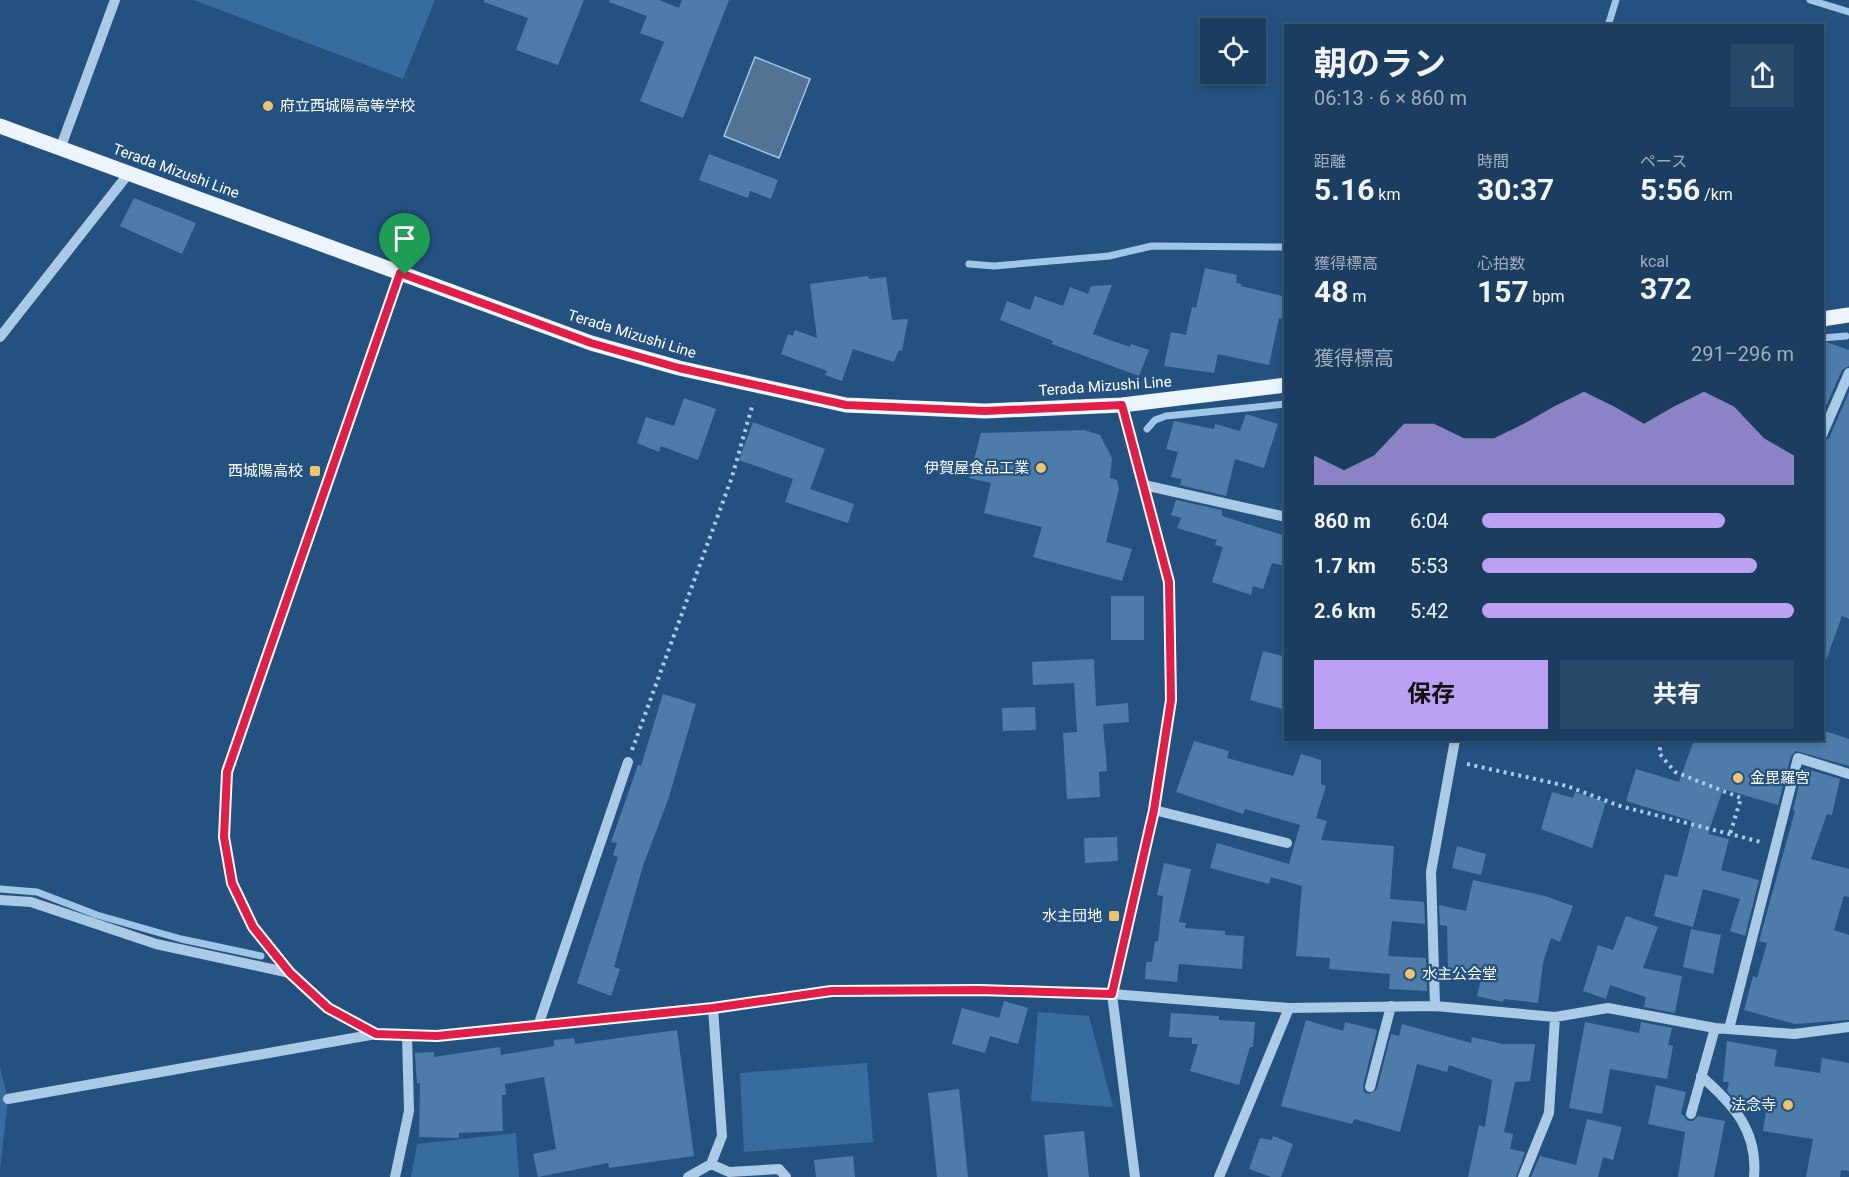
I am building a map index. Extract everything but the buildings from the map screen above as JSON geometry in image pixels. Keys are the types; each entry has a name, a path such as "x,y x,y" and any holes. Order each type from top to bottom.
{"main road":[{"name":"Terada Mizushi Line","path":"0,126 591,343 679,368 846,405 985,411 1122,405 1284,385"},
{"path":"1824,319 1849,315"}],"street":[{"path":"60,149 115,0"},
{"path":"0,337 129,173"},
{"path":"376,1034 328,1008 290,973 253,927 232,883 224,837 227,772 400,273"},
{"path":"1824,430 1849,373"},
{"path":"1122,405 1169,582 1171,700 1154,810 1112,994 1136,1177"},
{"path":"1144,485 1284,517"},
{"path":"1435,1006 1431,872 1455,741"},
{"path":"1729,1029 1798,758 1849,774"},
{"path":"538,1026 628,762"},
{"path":"1154,810 1287,843"},
{"path":"0,900 31,902 156,944 290,973"},
{"path":"8,1099 376,1034 437,1036 713,1008 831,991 980,990 1112,994 1289,1008 1435,1006 1555,1017 1608,1008 1715,1028 1794,1034 1849,1027"},
{"path":"1370,1087 1391,1006"},
{"path":"688,1177 711,1164 722,1136 713,1008"},
{"path":"1219,1177 1289,1008"},
{"path":"1523,1177 1549,1113 1555,1017"},
{"path":"1690,1114 1715,1028"},
{"path":"395,1177 409,1111 407,1035"},
{"path":"1701,1076 1725,1097 1746,1126 1755,1161 1754,1177"},
{"path":"711,1164 729,1172 779,1169 786,1177"}],"path":[{"path":"628,762 732,477 754,402"},
{"path":"1662,741 1659,753 1675,772 1741,798 1730,834"},
{"path":"1450,760 1567,786 1620,806 1776,846"}],"shaded area":[{"path":"194,0 435,0 403,79"},
{"path":"755,57 810,79 779,158 724,136"},
{"path":"1038,1012 1089,1016 1113,1107 1031,1101"},
{"path":"867,1063 873,1142 744,1152 740,1073"},
{"path":"0,1067 8,1099 0,1170"},
{"path":"516,1133 519,1177 411,1177 417,1144"}],"waterway":[{"path":"1609,24 1616,0"},
{"path":"1810,0 1849,12"},
{"path":"969,264 994,266 1109,256 1152,246 1284,247"},
{"path":"1824,338 1846,336"},
{"path":"1147,429 1155,420 1166,416 1284,404"},
{"path":"0,889 37,892 97,915 181,939 261,956"}],"place":[{"name":"府立西城陽高等学校","path":"268,106"},
{"name":"伊賀屋食品工業","path":"1041,468"},
{"name":"西城陽高校","path":"315,471"},
{"name":"金毘羅宮","path":"1738,778"},
{"name":"水主団地","path":"1114,916"},
{"name":"水主公会堂","path":"1410,974"},
{"name":"法念寺","path":"1788,1105"}],"route":[{"path":"400,273 405,275 591,343 679,368 846,405 985,411 1122,405 1169,582 1171,700 1154,810 1112,994 980,990 831,991 713,1008 437,1036 376,1034 328,1008 290,973 253,927 232,883 224,837 227,772 246,711 400,273"}]}
